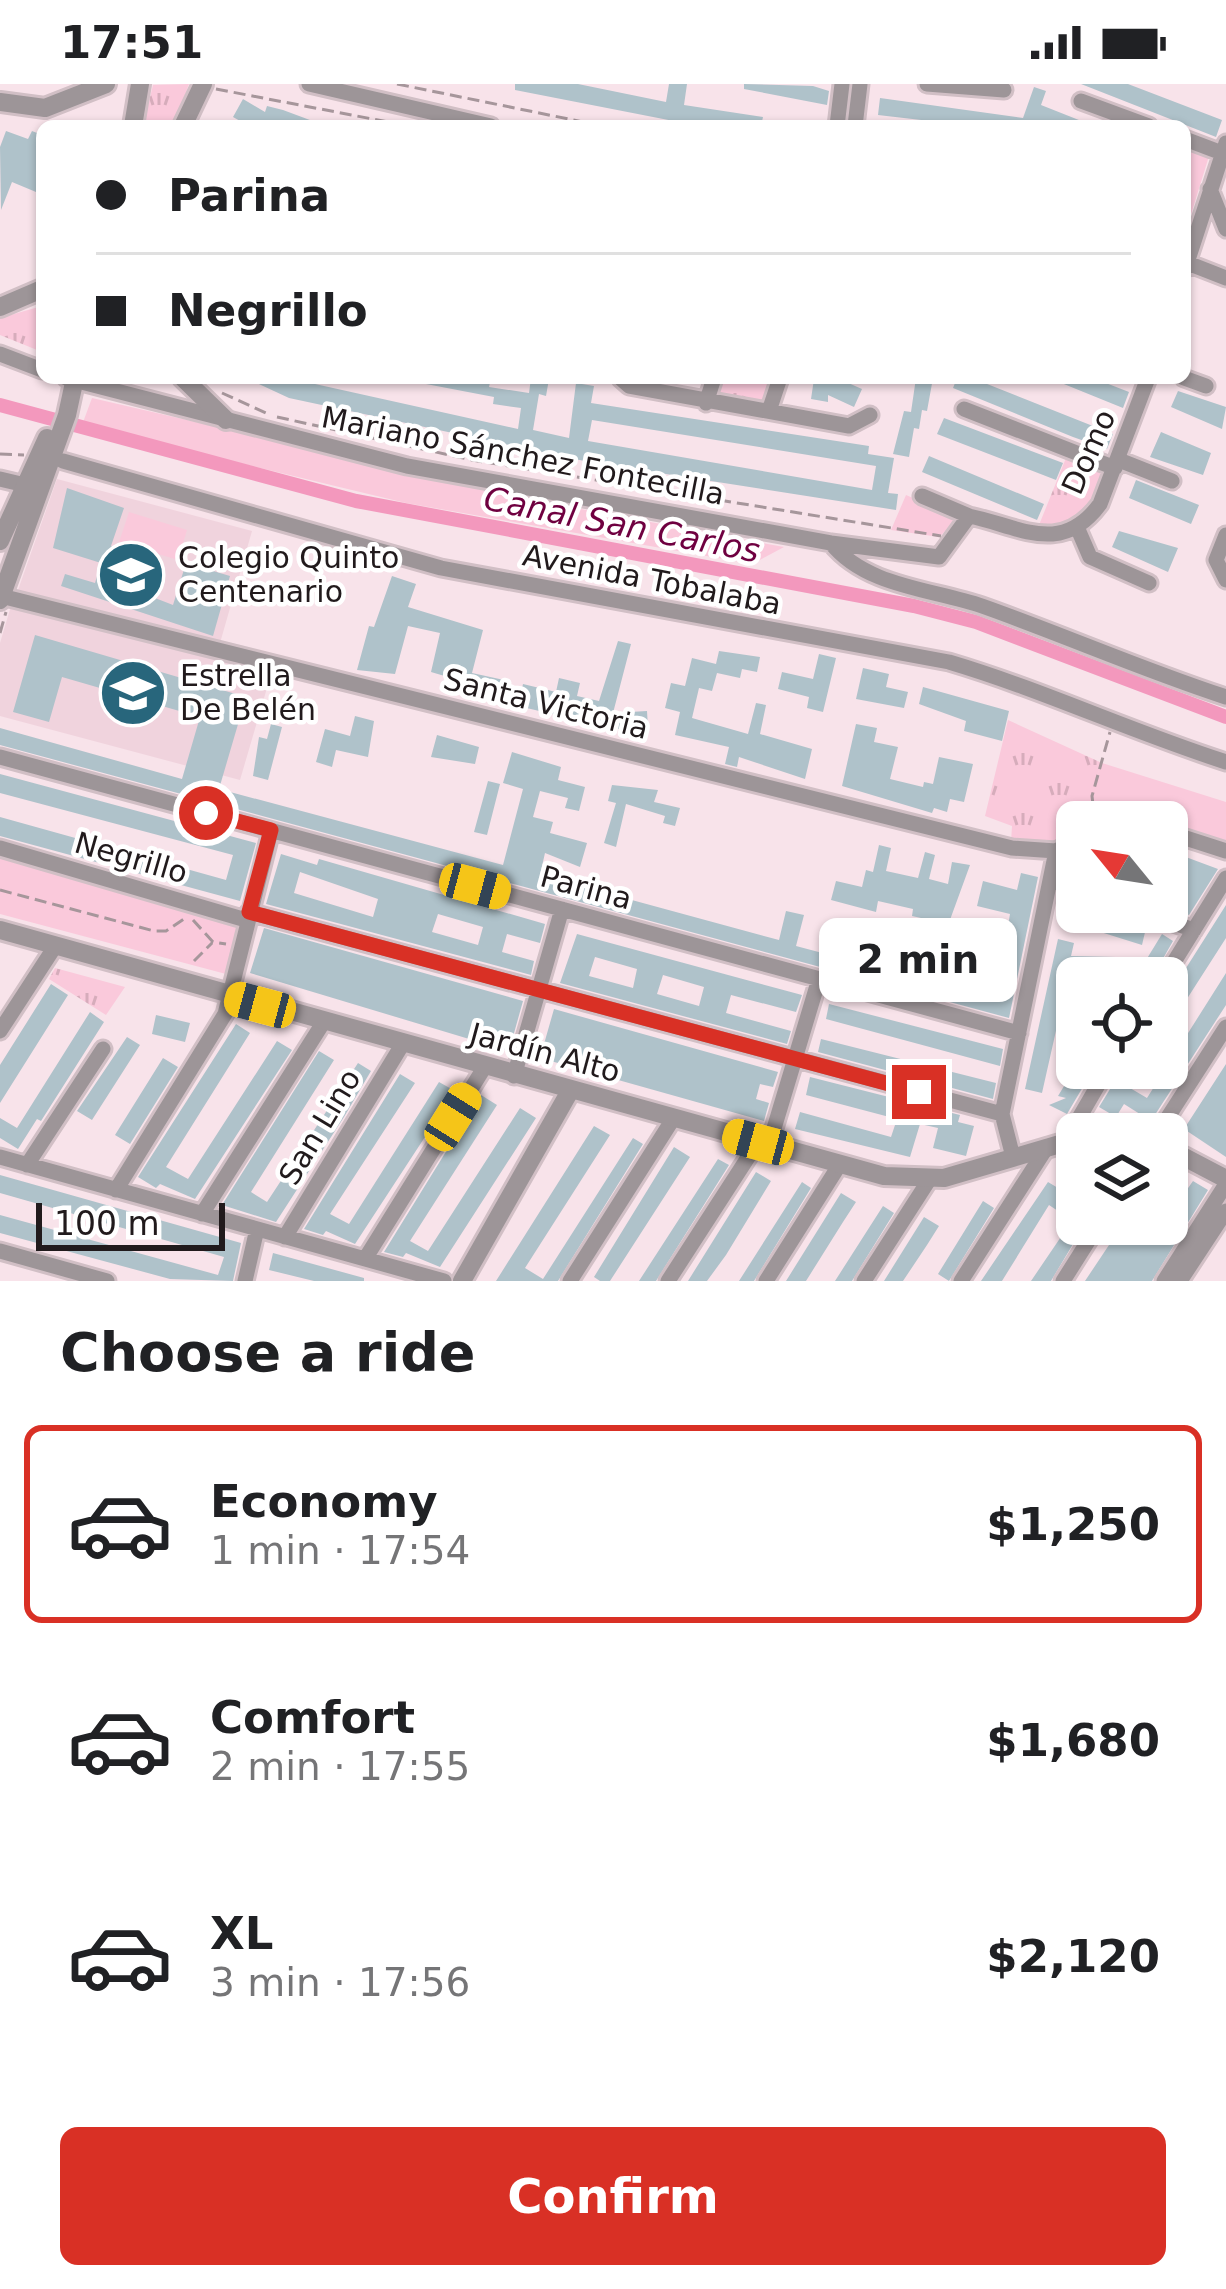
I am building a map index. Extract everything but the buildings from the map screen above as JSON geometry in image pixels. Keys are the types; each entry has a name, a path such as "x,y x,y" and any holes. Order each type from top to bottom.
{"street":[{"path":"0,102 34,109 106,84"},
{"path":"134,120 140,84"},
{"path":"310,84 382,100"},
{"path":"367,84 414,120 435,120"},
{"path":"839,120 842,84"},
{"path":"857,120 860,84"},
{"path":"927,84 1004,90"},
{"path":"187,120 207,86"},
{"path":"1081,101 1133,120"},
{"path":"1191,140 1224,148 1191,249"},
{"path":"1210,189 1226,229"},
{"path":"1191,267 1226,278"},
{"path":"0,307 36,292"},
{"path":"0,354 36,368"},
{"path":"1191,381 1206,386"},
{"path":"7,539 34,502 56,447 71,384"},
{"name":"Mariano Sánchez Fontecilla","path":"91,384 407,466 831,543 939,556 944,544"},
{"path":"189,384 226,420"},
{"path":"626,384 706,403 849,426 870,415"},
{"path":"706,403 712,384"},
{"path":"769,411 778,384"},
{"name":"Domo","path":"922,496 1037,537 1076,527 1100,504 1146,384"},
{"path":"964,409 1172,481"},
{"path":"3,602 7,539 21,484 38,458 56,447"},
{"name":"Avenida Tobalaba","path":"56,447 441,568 949,662 1021,683 1114,725 1226,762"},
{"path":"0,479 21,484 34,502"},
{"path":"944,544 969,516"},
{"path":"1076,527 1090,557 1149,583"},
{"path":"1226,535 1216,560 1226,580"},
{"name":"Mariano Sánchez Fontecilla","path":"831,543 845,561 913,589 975,604 1226,697"},
{"name":"Santa Victoria","path":"3,602 989,842 1056,851"},
{"name":"Parina","path":"0,757 1019,1033"},
{"path":"116,1190 225,1014 271,830"},
{"path":"1188,838 1226,850"},
{"name":"Negrillo","path":"0,848 1001,1114"},
{"path":"1013,1157 1001,1114 1056,851"},
{"path":"1177,957 1226,878"},
{"path":"1051,880 1056,882"},
{"path":"514,1076 562,909"},
{"path":"1188,928 1194,930"},
{"name":"Jardín Alto","path":"0,930 484,1068 898,1179 928,1180 1056,1145"},
{"path":"0,1031 54,948"},
{"path":"668,1281 764,1144 796,1060 819,979"},
{"path":"202,1214 322,1023"},
{"path":"1171,1113 1226,1027"},
{"name":"San Lino","path":"285,1237 402,1045"},
{"path":"27,1165 103,1049"},
{"path":"365,1259 484,1068"},
{"path":"462,1281 576,1093"},
{"path":"570,1281 674,1119"},
{"path":"962,1281 1056,1153"},
{"path":"0,1157 446,1281 492,1226"},
{"path":"1164,1281 1226,1182 1188,1160"},
{"path":"766,1281 840,1164"},
{"path":"864,1281 928,1180"},
{"path":"1180,1281 1226,1211"},
{"path":"245,1281 257,1229"},
{"path":"1063,1281 1086,1245"},
{"path":"0,1251 107,1281"}],"path":[{"path":"397,84 574,120"},
{"path":"207,86 414,120"},
{"path":"220,392 268,415 410,448 944,544"},
{"path":"0,454 38,458"},
{"path":"0,633 3,602"},
{"path":"1093,801 1104,763 1103,745 1114,725"},
{"path":"0,890 154,931 191,919 206,928 213,941 240,947"},
{"path":"194,961 213,941"}],"shaded area":[{"name":"Colegio Quinto Centenario","path":"57,479 252,531 220,643 18,590"},
{"name":"Estrella De Belén","path":"11,606 272,671 240,780 0,716 0,643"}],"green space":[{"path":"189,84 176,120 144,120 153,85"},
{"path":"1191,148 1209,156 1191,214"},
{"path":"36,308 36,350 0,335 0,318"},
{"path":"719,384 770,384 760,406 716,395"},
{"path":"92,398 527,499 784,547 752,564 406,503 82,425"},
{"path":"1066,458 1106,474 1082,513 1064,524 1039,525"},
{"path":"906,495 959,518 939,537 891,530"},
{"path":"129,512 187,530 178,560 119,542"},
{"path":"1008,720 1102,763 1087,801 1056,801 1056,840 1011,842 1012,826 985,816"},
{"path":"1102,763 1226,802 1226,845 1188,833 1188,801 1086,801"},
{"path":"0,853 238,922 226,974 0,914"},
{"path":"55,968 125,987 106,1015 49,979"}],"waterway":[{"name":"Canal San Carlos","path":"0,405 356,501 914,606 976,622 1226,717"}],"place":[{"name":"Colegio Quinto Centenario","path":"131,575"},
{"name":"Estrella De Belén","path":"133,693"}],"route":[{"path":"206,813 271,830 249,912 919,1092"}]}
